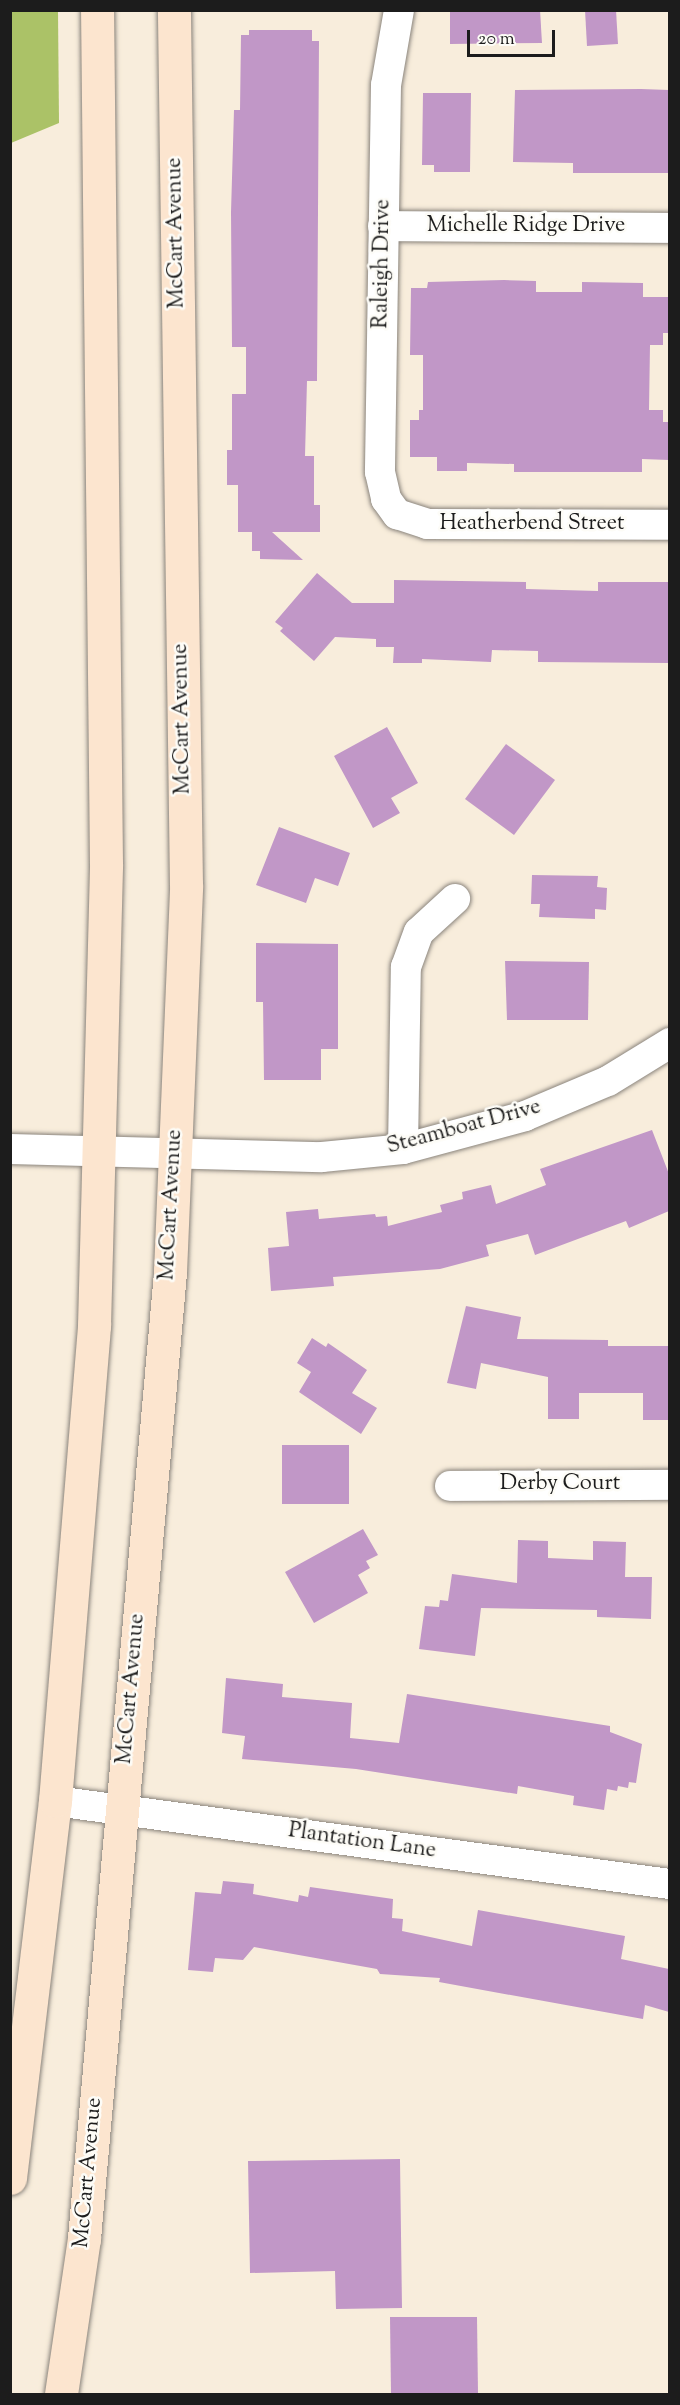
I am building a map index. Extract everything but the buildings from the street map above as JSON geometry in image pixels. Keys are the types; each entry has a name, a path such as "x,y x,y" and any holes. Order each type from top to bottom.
{"main road":[{"path":"10,2178 55,1801 94,1326 106,864 97,10"},
{"name":"McCart Avenue","path":"61,2394 84,2238 170,1272 186,885 174,10"}],"street":[{"name":"Raleigh Drive","path":"397,514 386,499 381,472 386,85 399,10"},
{"name":"Michelle Ridge Drive","path":"383,226 669,228"},
{"name":"Heatherbend Street","path":"397,514 427,524 669,525"},
{"path":"403,1149 406,967 419,932 455,898"},
{"name":"Steamboat Drive","path":"10,1149 100,1149 322,1157 403,1149 525,1116 608,1081 669,1044"},
{"name":"Derby Court","path":"450,1486 669,1485"},
{"name":"Plantation Lane","path":"55,1801 669,1884"}],"green space":[{"path":"11,10 58,11 59,123 11,143"}]}
